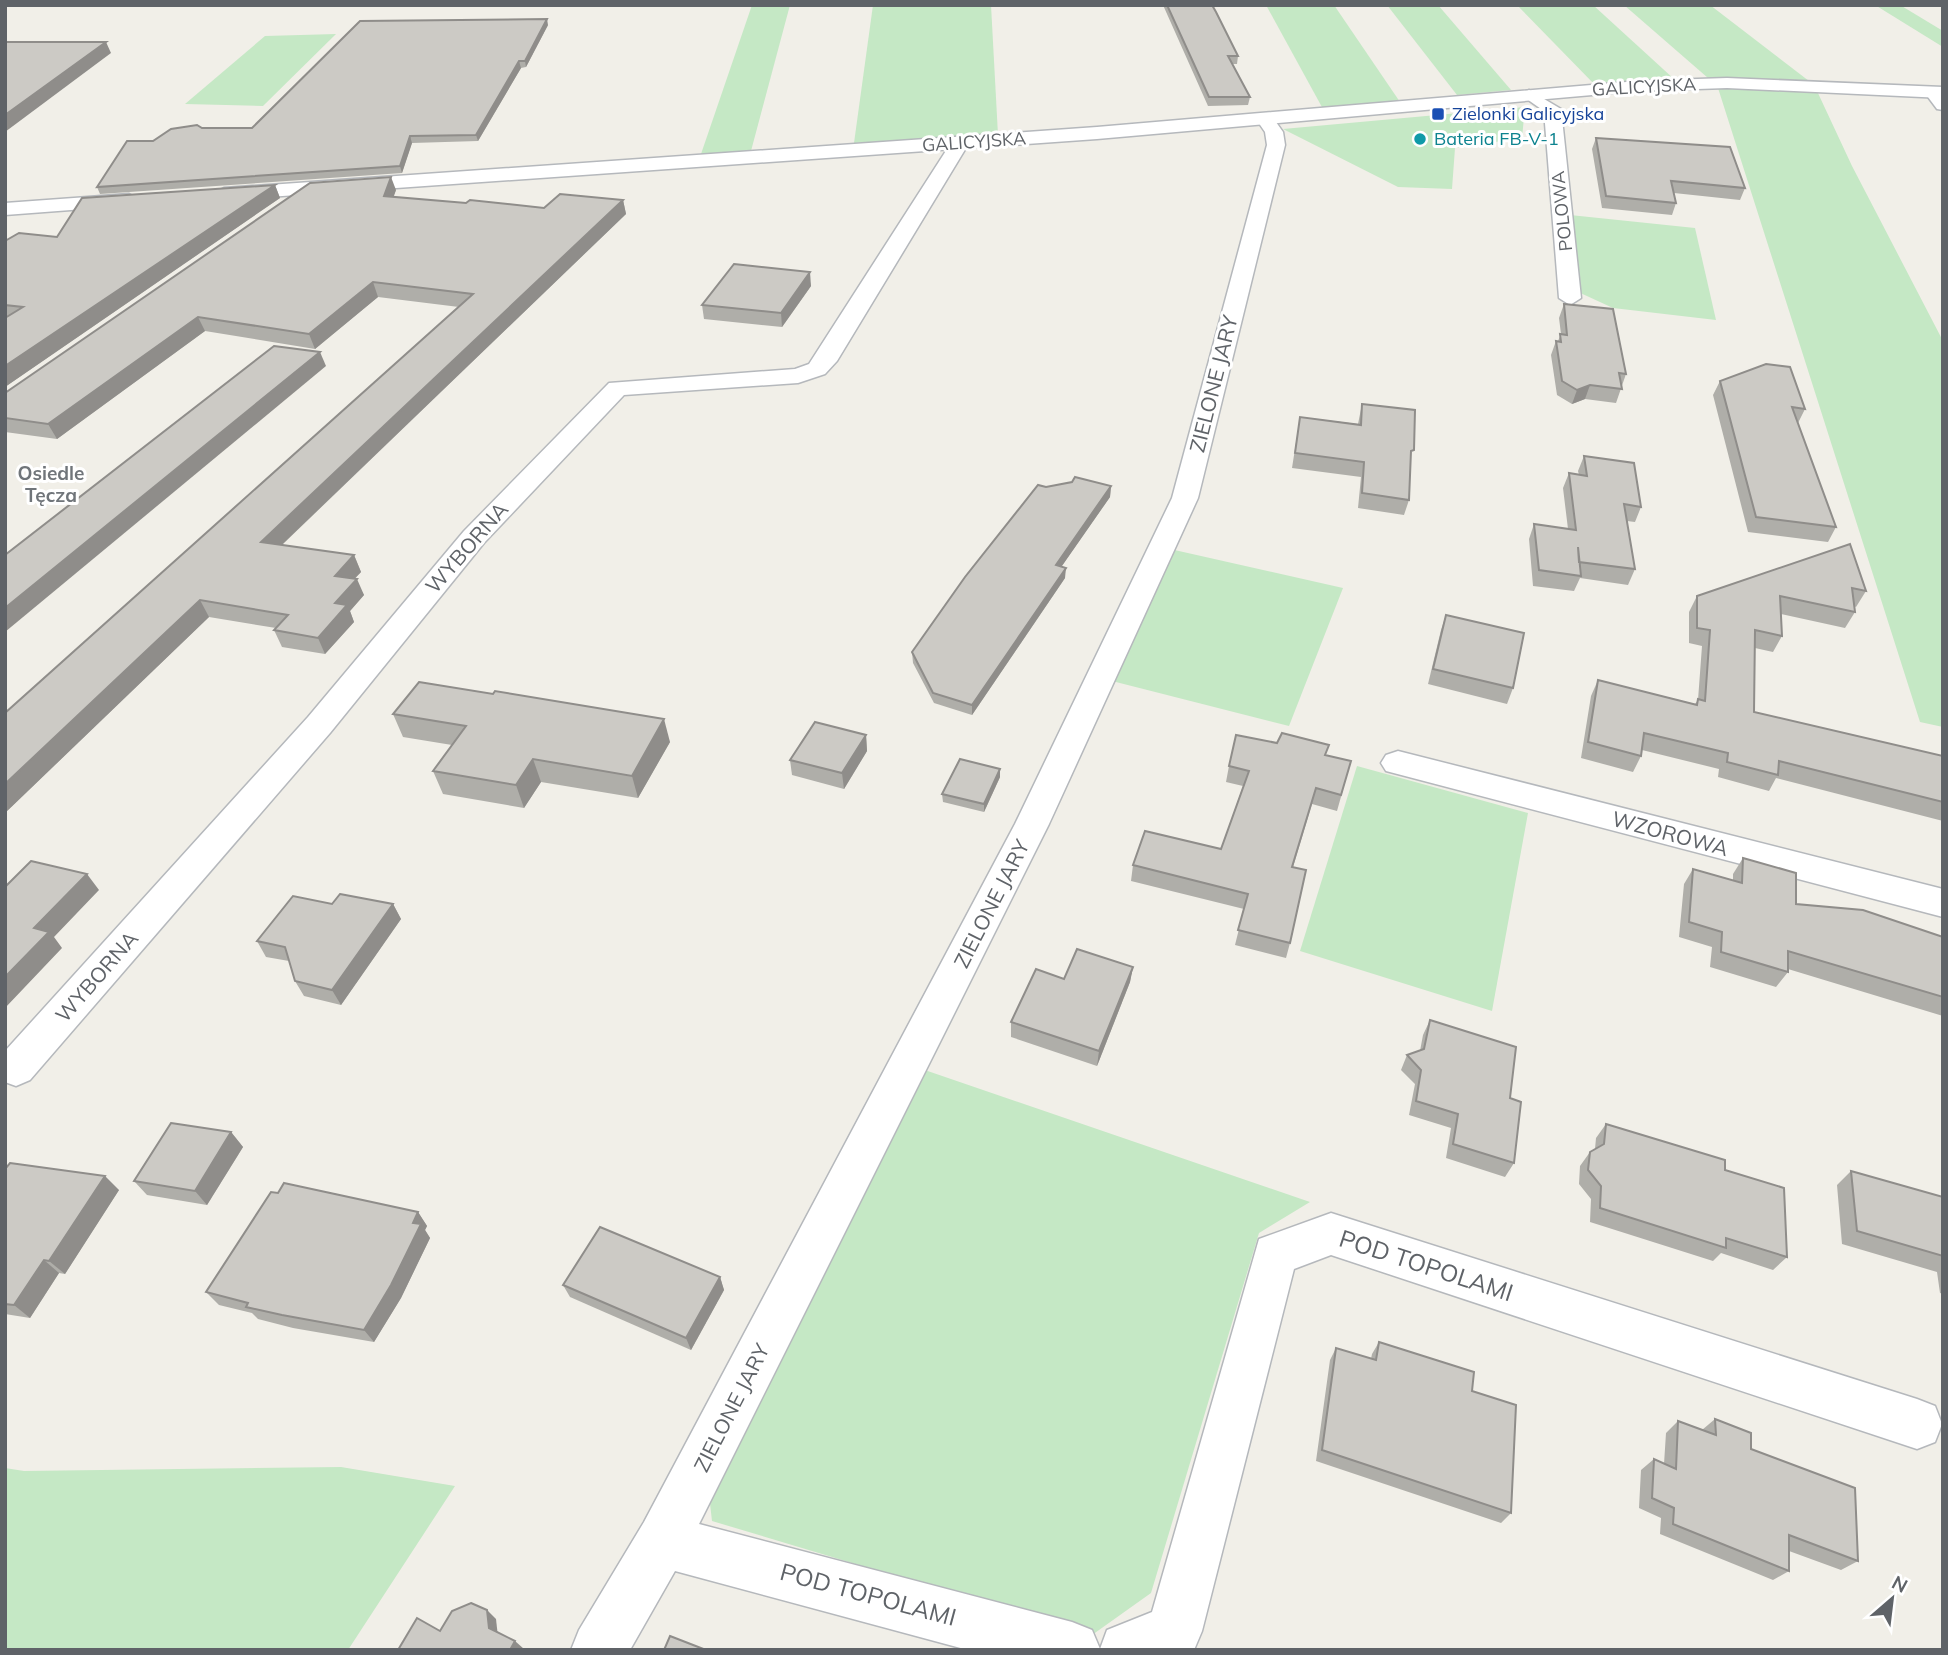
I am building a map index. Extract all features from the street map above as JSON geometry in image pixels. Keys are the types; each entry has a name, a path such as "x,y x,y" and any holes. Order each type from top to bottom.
{"street":[{"name":"GALICYJSKA","path":"198,195 960,143 1529,95 1727,83 1939,97"},
{"name":"POLOWA","path":"1529,95 1552,109 1570,298"},
{"name":"ZIELONE JARY","path":"599,1650 663,1541 1032,824 1185,498 1276,145 1274,132 1265,119"},
{"name":"WYBORNA","path":"16,1068 319,725 474,537 617,388 782,378 817,369 825,361 960,143"},
{"path":"278,209 309,188"},
{"path":"5,209 145,199"},
{"name":"WZOROWA","path":"1398,763 1943,903"},
{"name":"POD TOPOLAMI","path":"1127,1650 1174,1631 1275,1254 1331,1234 1917,1424"},
{"name":"POD TOPOLAMI","path":"663,1541 1072,1650"}],"green space":[{"path":"752,5 790,5 751,151 701,154"},
{"path":"873,5 991,5 998,135 854,143"},
{"path":"1266,5 1334,5 1400,102 1323,109"},
{"path":"1387,5 1438,5 1511,90 1457,95"},
{"path":"1517,5 1593,5 1674,79 1595,85"},
{"path":"1624,5 1710,5 1809,81 1708,78"},
{"path":"1875,5 1900,5 1943,31 1943,47"},
{"path":"336,34 263,106 185,104 265,36"},
{"path":"1718,88 1817,91 1852,166 1943,341 1943,727 1920,722"},
{"path":"1525,107 1522,138 1455,148 1452,189 1398,187 1283,129"},
{"path":"1570,215 1695,228 1716,320 1613,308 1576,291"},
{"path":"1170,549 1343,588 1289,726 1112,681"},
{"path":"1357,766 1528,813 1492,1011 1300,951"},
{"path":"916,1067 1310,1202 1259,1233 1151,1593 1092,1635 712,1521 708,1486"},
{"path":"341,1467 455,1486 348,1650 5,1650 5,1468 24,1471"}],"building":[{"path":"1167,5 1212,5 1238,56 1228,56 1250,97 1209,97"},
{"path":"547,19 525,61 519,61 476,135 410,136 400,166 97,187 127,141 153,141 171,129 197,125 202,128 252,128 360,21"},
{"path":"5,42 106,42 5,115"},
{"path":"1596,138 1730,147 1745,188 1671,181 1676,203 1606,196"},
{"path":"391,177 384,196 466,203 470,200 544,208 560,194 623,200 261,542 354,555 335,576 357,579 335,603 347,605 318,638 274,630 288,615 200,600 5,784 5,713 473,294 373,282 309,334 198,317 48,424 5,418 5,393 310,183"},
{"path":"275,185 5,366 5,318 23,307 5,305 5,241 19,233 57,237 82,198"},
{"path":"734,264 810,272 781,313 702,305"},
{"path":"1564,304 1613,309 1626,374 1619,373 1622,389 1590,385 1577,390 1562,381 1556,341 1561,342 1560,334 1567,335"},
{"path":"274,346 320,352 5,608 5,555"},
{"path":"1766,364 1790,367 1805,409 1792,407 1836,527 1756,517 1720,381"},
{"path":"1362,404 1415,410 1409,500 1362,493 1364,462 1295,453 1300,417 1361,425"},
{"path":"1584,456 1634,463 1641,507 1624,504 1635,569 1580,562 1581,576 1539,570 1534,524 1576,530 1569,473 1587,476"},
{"path":"1075,477 1111,486 1056,565 1066,568 972,705 933,693 912,652 965,577 1038,485 1046,487 1072,482"},
{"path":"1850,544 1866,591 1852,588 1855,612 1780,596 1782,636 1755,630 1754,712 1943,756 1943,802 1779,761 1778,775 1727,762 1728,753 1644,733 1641,756 1588,742 1598,680 1697,705 1698,699 1705,701 1710,630 1697,628 1697,596"},
{"path":"1446,615 1524,633 1513,688 1433,669"},
{"path":"419,682 493,694 495,691 664,719 632,776 533,759 516,785 433,771 466,726 393,714"},
{"path":"815,722 866,735 842,773 790,760"},
{"path":"1282,733 1329,745 1325,755 1351,761 1341,795 1316,788 1292,867 1306,870 1290,943 1238,930 1248,894 1133,865 1145,831 1221,849 1249,771 1229,766 1236,735 1277,743"},
{"path":"960,759 1000,769 984,804 942,794"},
{"path":"1743,858 1796,873 1796,904 1863,910 1943,937 1943,997 1788,951 1788,972 1721,952 1722,932 1689,922 1693,869 1742,883"},
{"path":"31,861 87,874 34,928 49,932 5,977 5,887"},
{"path":"340,894 393,904 332,990 295,981 285,947 257,941 293,896 332,904"},
{"path":"1077,949 1133,967 1099,1051 1011,1022 1036,969 1064,979"},
{"path":"1430,1020 1516,1047 1510,1098 1521,1102 1514,1163 1453,1144 1458,1114 1416,1101 1421,1070 1407,1055 1424,1049"},
{"path":"171,1123 231,1132 195,1191 134,1181"},
{"path":"1606,1124 1725,1160 1725,1170 1784,1188 1787,1257 1726,1238 1726,1248 1600,1208 1601,1186 1588,1170 1590,1152 1604,1144"},
{"path":"10,1163 105,1176 49,1261 44,1260 14,1305 5,1304 5,1169"},
{"path":"1851,1171 1943,1197 1943,1256 1857,1231"},
{"path":"284,1183 418,1212 413,1223 421,1224 391,1285 364,1330 246,1307 248,1303 206,1292 271,1192 278,1193"},
{"path":"600,1227 720,1277 686,1338 563,1285"},
{"path":"1379,1342 1474,1372 1472,1391 1516,1405 1511,1513 1322,1450 1336,1348 1376,1360"},
{"path":"1715,1419 1751,1433 1751,1449 1855,1488 1858,1561 1789,1535 1789,1571 1673,1524 1674,1508 1652,1498 1654,1459 1676,1469 1678,1421 1716,1435"},
{"path":"471,1603 487,1610 489,1628 515,1641 510,1650 398,1650 417,1618 440,1631 452,1611"},
{"path":"670,1636 706,1650 664,1650"}],"place":[{"name":"Zielonki Galicyjska","path":"1438,114"},
{"name":"Bateria FB-V-1","path":"1420,139"}],"district":[{"name":"Osiedle Tęcza","path":"51,484"}]}
